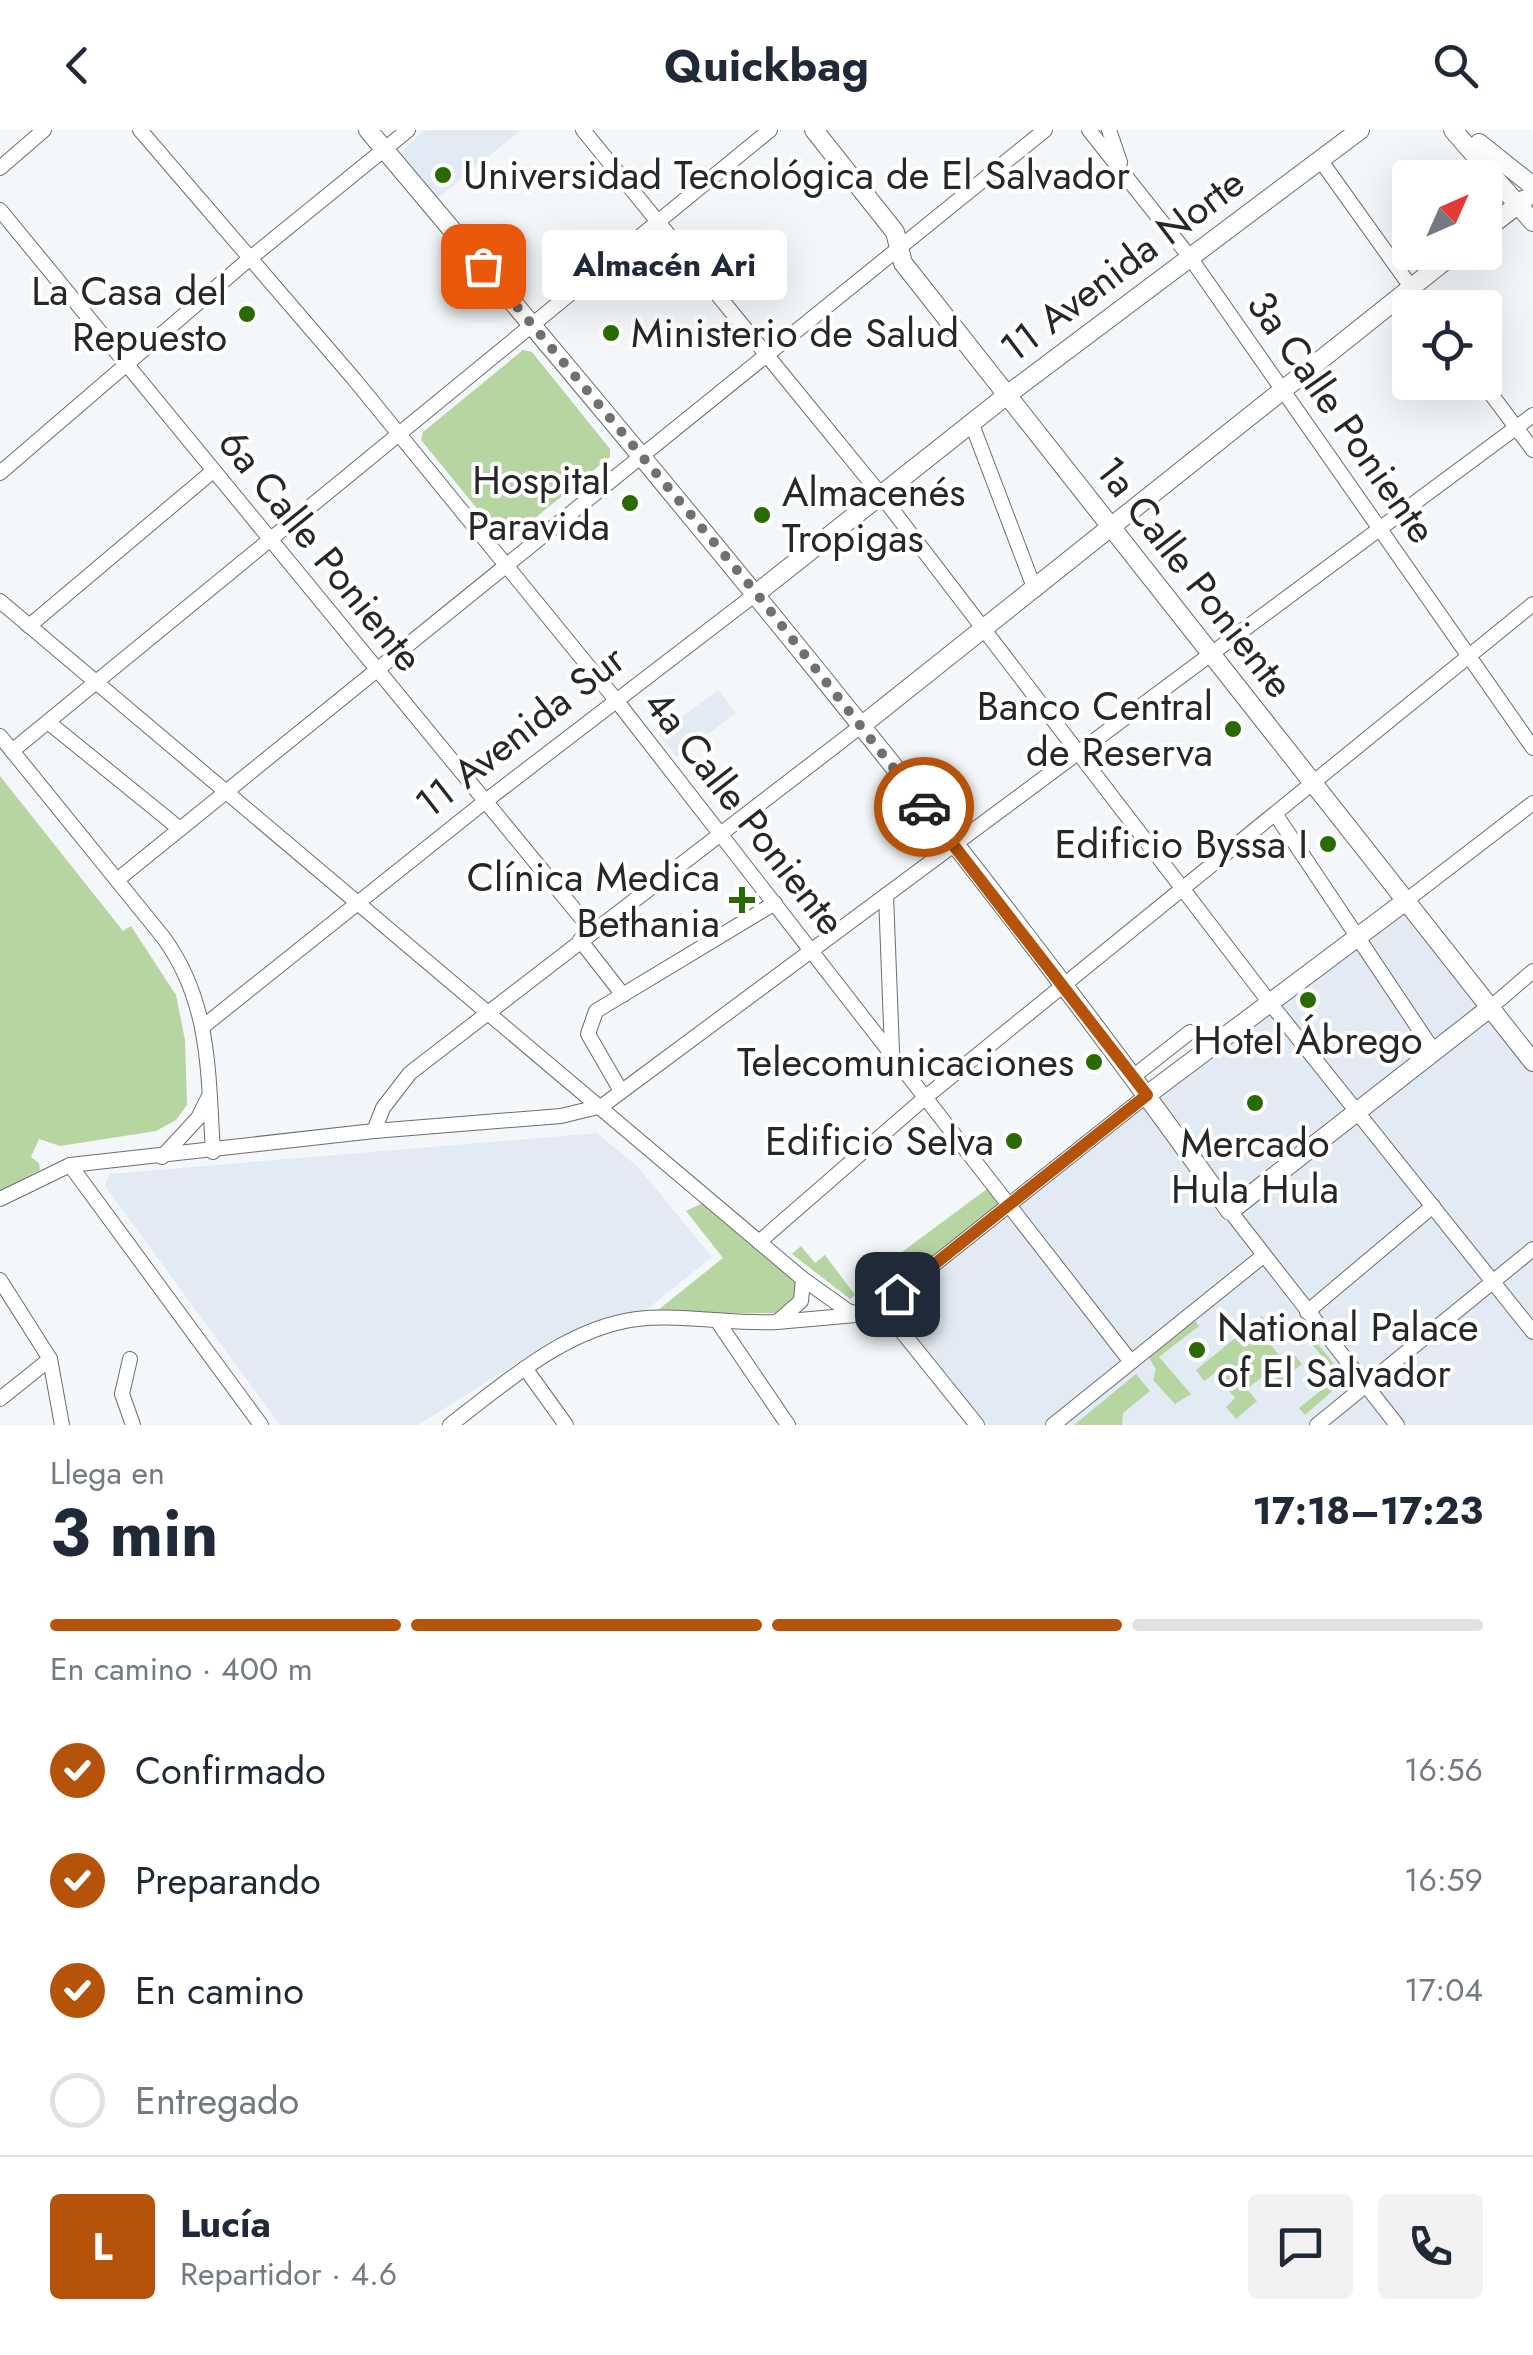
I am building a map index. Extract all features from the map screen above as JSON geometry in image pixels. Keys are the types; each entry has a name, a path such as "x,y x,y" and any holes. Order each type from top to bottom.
{"main road":[{"path":"368,130 757,594 1134,1076 1230,1211 1490,1007"},
{"name":"1a Calle Poniente","path":"814,130 896,232 903,263 1533,1062"},
{"name":"11 Avenida Norte","path":"881,495 1189,256 1360,130"},
{"path":"1440,130 1469,160"},
{"path":"1453,130 1473,160"},
{"path":"1468,130 1526,198 1533,222"},
{"path":"1502,185 1526,198"},
{"path":"1502,217 1526,198"},
{"path":"1526,198 1533,238"},
{"path":"860,726 1434,270"},
{"name":"11 Avenida Sur","path":"757,594 881,495"},
{"path":"1147,1095 1404,902"}],"street":[{"path":"0,168 44,130"},
{"name":"4a Calle Poniente","path":"140,130 399,434 616,700 1005,1195 1009,1207 1131,1362"},
{"path":"0,472 248,260 408,130"},
{"path":"582,130 881,495 1082,752 1270,1004 1533,1332"},
{"path":"12,751 770,130"},
{"path":"117,880 1045,130"},
{"name":"3a Calle Poniente","path":"1088,130 1189,256 1533,748"},
{"path":"1110,130 1128,178"},
{"path":"1322,161 1411,288"},
{"name":"6a Calle Poniente","path":"0,210 378,669 586,936 623,996"},
{"path":"1495,400 1533,450"},
{"path":"0,1200 70,1166 374,1130 561,1116 602,1106 1533,415"},
{"path":"972,426 1035,590"},
{"path":"29,626 213,470"},
{"name":"11 Avenida Sur","path":"204,1025 482,803 757,594"},
{"path":"0,600 759,1242 856,1315"},
{"path":"759,1242 927,1096 1533,604"},
{"path":"48,722 180,829"},
{"path":"374,1130 383,1108 410,1073 860,726"},
{"path":"0,736 181,962 204,1025 213,1152"},
{"path":"1404,902 1533,803"},
{"path":"1276,815 1355,940 1435,1052"},
{"path":"886,895 892,1051"},
{"path":"621,1092 588,1034 596,1011 775,903"},
{"path":"1490,1007 1533,971"},
{"path":"1134,1076 1190,1032"},
{"path":"162,1156 198,1118 210,1095"},
{"path":"883,1317 892,1298 1147,1095"},
{"path":"70,1166 261,1425"},
{"path":"1307,1312 1432,1206"},
{"path":"1230,1211 1397,1425"},
{"path":"1316,1425 1533,1249"},
{"path":"1053,1425 1263,1256"},
{"path":"777,1322 801,1301 803,1278"},
{"path":"0,1280 50,1358 62,1425"},
{"path":"450,1425 525,1368 578,1338 637,1319 777,1322 856,1315 883,1317 895,1323 977,1425"},
{"path":"718,1322 788,1425"},
{"path":"0,1399 50,1358"},
{"path":"130,1359 122,1394 133,1425"},
{"path":"525,1368 566,1425"}],"shaded area":[{"name":"Universidad Tecnológica de El Salvador","path":"424,130 521,130 438,198 401,152"},
{"path":"718,690 736,713 677,757 658,734"},
{"path":"1403,903 1533,1063 1533,1425 983,1425 886,1307"},
{"path":"597,1133 638,1167 712,1257 646,1310 554,1340 418,1425 280,1425 105,1186 109,1174"}],"green space":[{"path":"523,350 532,352 610,449 610,457 508,540 501,538 421,440 423,432"},
{"path":"0,776 123,931 131,926 176,995 185,1040 187,1105 176,1120 156,1131 60,1146 39,1139 31,1157 39,1163 40,1170 0,1191"},
{"path":"995,1183 1009,1207 913,1282 898,1255"},
{"path":"705,1202 796,1281 798,1296 779,1313 653,1314 723,1258 686,1211"},
{"path":"801,1246 815,1263 825,1255 855,1295 850,1299 792,1254"},
{"path":"1262,1316 1271,1327 1263,1335 1282,1359 1292,1352 1302,1364 1280,1382 1270,1371 1247,1389 1257,1401 1236,1419 1226,1407 1235,1398 1215,1373 1204,1381 1196,1370"},
{"path":"1195,1321 1199,1326 1159,1357 1191,1394 1175,1404 1153,1380 1156,1369 1149,1358"},
{"path":"1309,1333 1346,1379 1305,1415 1299,1408 1339,1376 1305,1336"},
{"path":"1136,1374 1150,1391 1123,1413 1122,1425 1074,1425"}],"way so far":[{"path":"483,266 757,594 924,807"}],"place":[{"name":"Universidad Tecnológica de El Salvador","path":"443,175"},
{"name":"Almacén Ari","path":"483,266"},
{"name":"La Casa del Repuesto","path":"247,314"},
{"name":"Ministerio de Salud","path":"611,333"},
{"name":"Hospital Paravida","path":"630,503"},
{"name":"Almacenés Tropigas","path":"762,515"},
{"name":"Banco Central de Reserva","path":"1233,729"},
{"name":"Edificio Byssa I","path":"1328,844"},
{"name":"Clínica Medica Bethania","path":"742,900"},
{"name":"Hotel Ábrego","path":"1308,1000"},
{"name":"Telecomunicaciones","path":"1094,1062"},
{"name":"Mercado Hula Hula","path":"1255,1103"},
{"name":"Edificio Selva","path":"1014,1141"},
{"name":"National Palace of El Salvador","path":"1197,1350"}],"route":[{"path":"897,1294 1147,1095 924,807"}]}
